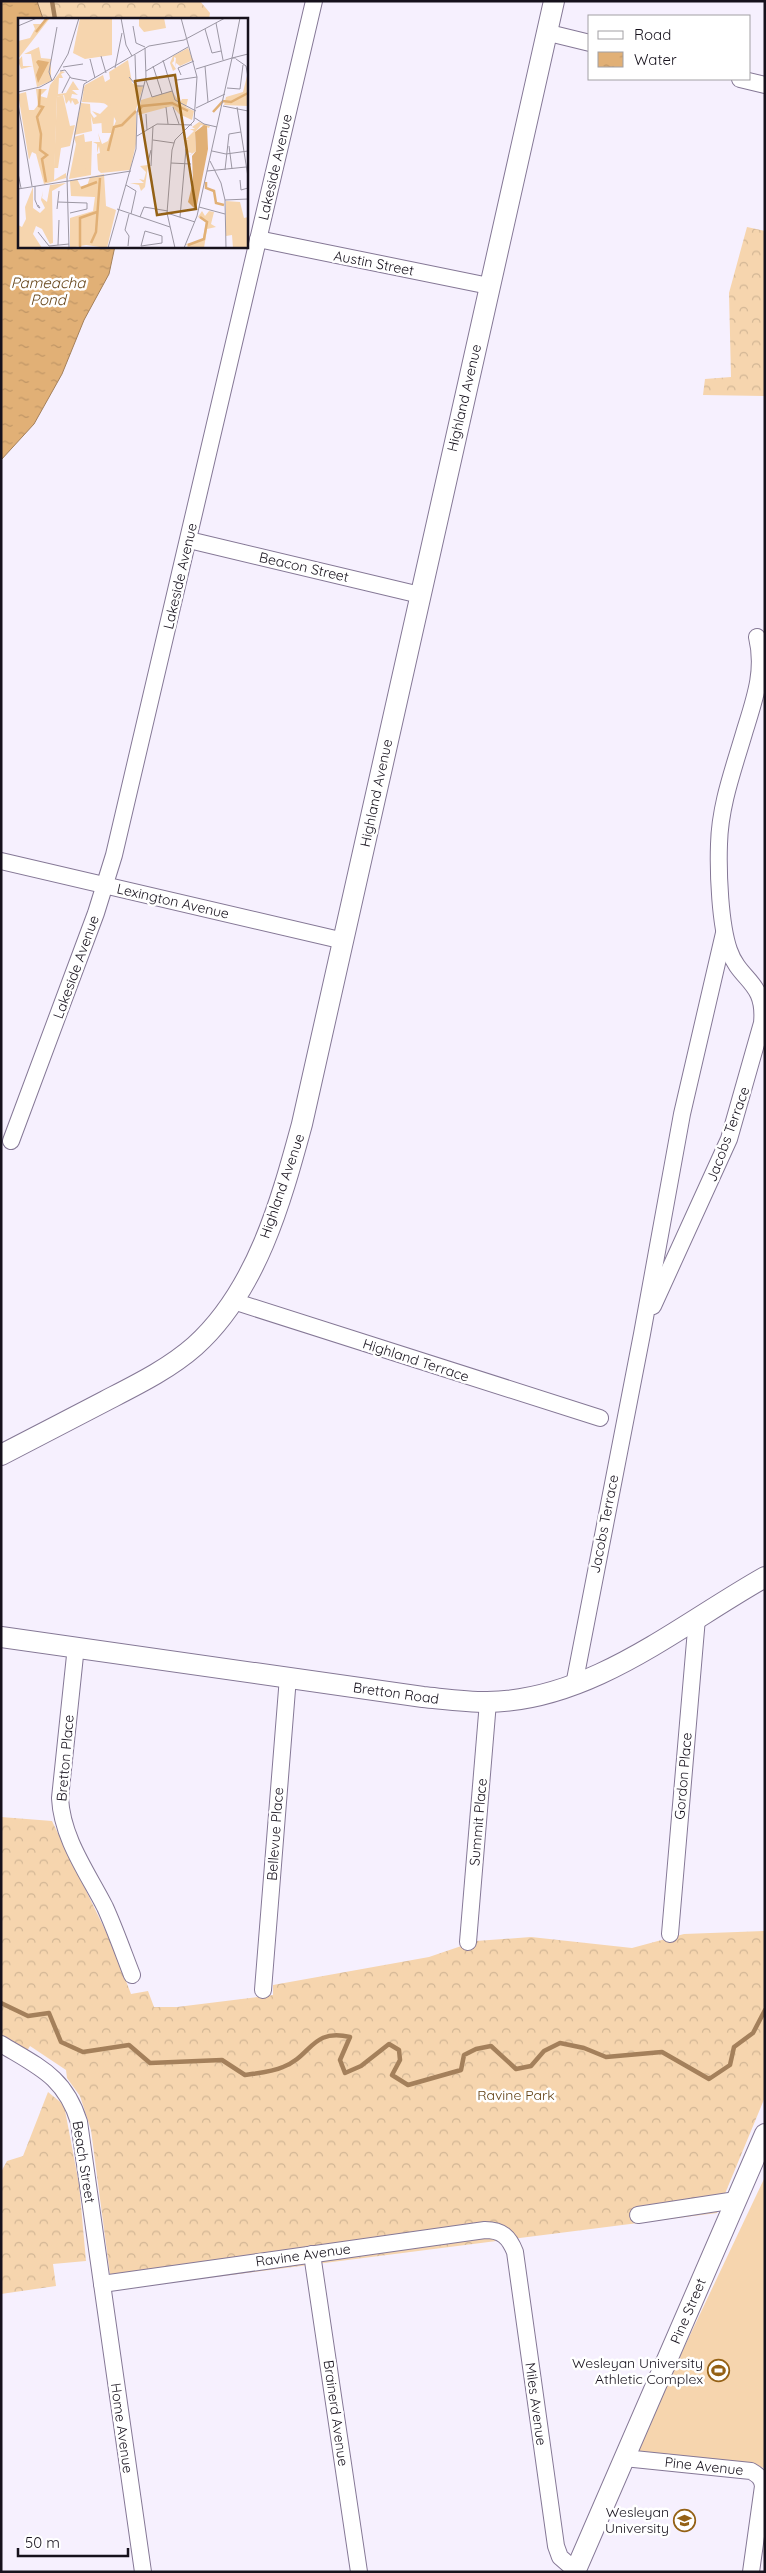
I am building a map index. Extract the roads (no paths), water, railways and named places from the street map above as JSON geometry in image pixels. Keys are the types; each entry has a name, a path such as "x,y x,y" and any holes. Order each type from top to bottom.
{"street":[{"name":"Lakeside Avenue","path":"11,1141 106,885 189,540 314,1"},
{"name":"Highland Avenue","path":"1,1455 168,1366 201,1339 233,1302 271,1224 290,1168 344,941 420,595 549,33 554,1"},
{"path":"549,33 588,43"},
{"path":"744,80 765,85"},
{"name":"Austin Street","path":"258,239 490,286"},
{"name":"Beacon Street","path":"189,540 420,595"},
{"name":"Jacobs Terrace","path":"574,1685 642,1334 682,1114 724,933 719,847 724,800 759,685 762,654 757,637"},
{"name":"Lexington Avenue","path":"1,861 344,941"},
{"name":"Jacobs Terrace","path":"642,1334 729,1139 762,1024 764,1011 761,996 753,983 735,963 724,933"},
{"name":"Highland Terrace","path":"233,1302 600,1418"},
{"name":"Bretton Road","path":"1,1637 76,1646 422,1697 488,1702 519,1698 574,1685 627,1659 765,1577"},
{"name":"Gordon Place","path":"670,1934 697,1618"},
{"name":"Bretton Place","path":"76,1646 60,1798 61,1816 66,1832 109,1917 132,1975"},
{"name":"Bellevue Place","path":"263,1990 288,1677"},
{"name":"Summit Place","path":"468,1942 488,1702"},
{"name":"Beach Street","path":"1,2044 57,2081 67,2093 74,2107 79,2122 102,2284"},
{"name":"Pine Street","path":"575,2571 765,2134"},
{"path":"638,2215 736,2200"},
{"name":"Ravine Avenue","path":"102,2284 485,2230 504,2234"},
{"name":"Miles Avenue","path":"504,2234 512,2242 515,2252 556,2546 560,2557 575,2571"},
{"name":"Brainerd Avenue","path":"312,2254 359,2572"},
{"name":"Home Avenue","path":"102,2284 143,2572"},
{"name":"Pine Avenue","path":"624,2458 751,2471 757,2474 761,2477 763,2486 761,2529"},
{"path":"751,2572 761,2529"}],"water":[{"name":"Pameacha Pond","path":"1,1 37,1 43,18 18,18 18,248 115,248 109,274 84,320 62,374 34,424 1,460"}],"waterway":[{"path":"52,1 55,18"},
{"path":"1,2003 28,2016 49,2013 61,2042 83,2052 129,2045 150,2063 222,2060 245,2075 283,2067 293,2062 319,2040 327,2036 350,2037 340,2060 345,2073 361,2066 389,2044 399,2050 400,2060 392,2075 408,2085 461,2070 464,2055 476,2049 491,2046 516,2069 531,2066 544,2051 560,2043 584,2048 606,2057 662,2052 709,2079 730,2065 734,2047 753,2033 765,2010"}],"place":[{"name":"Wesleyan University Athletic Complex","path":"719,2371"},
{"name":"Wesleyan University","path":"685,2520"}],"park label":[{"name":"Ravine Park","path":"516,2095"}]}
